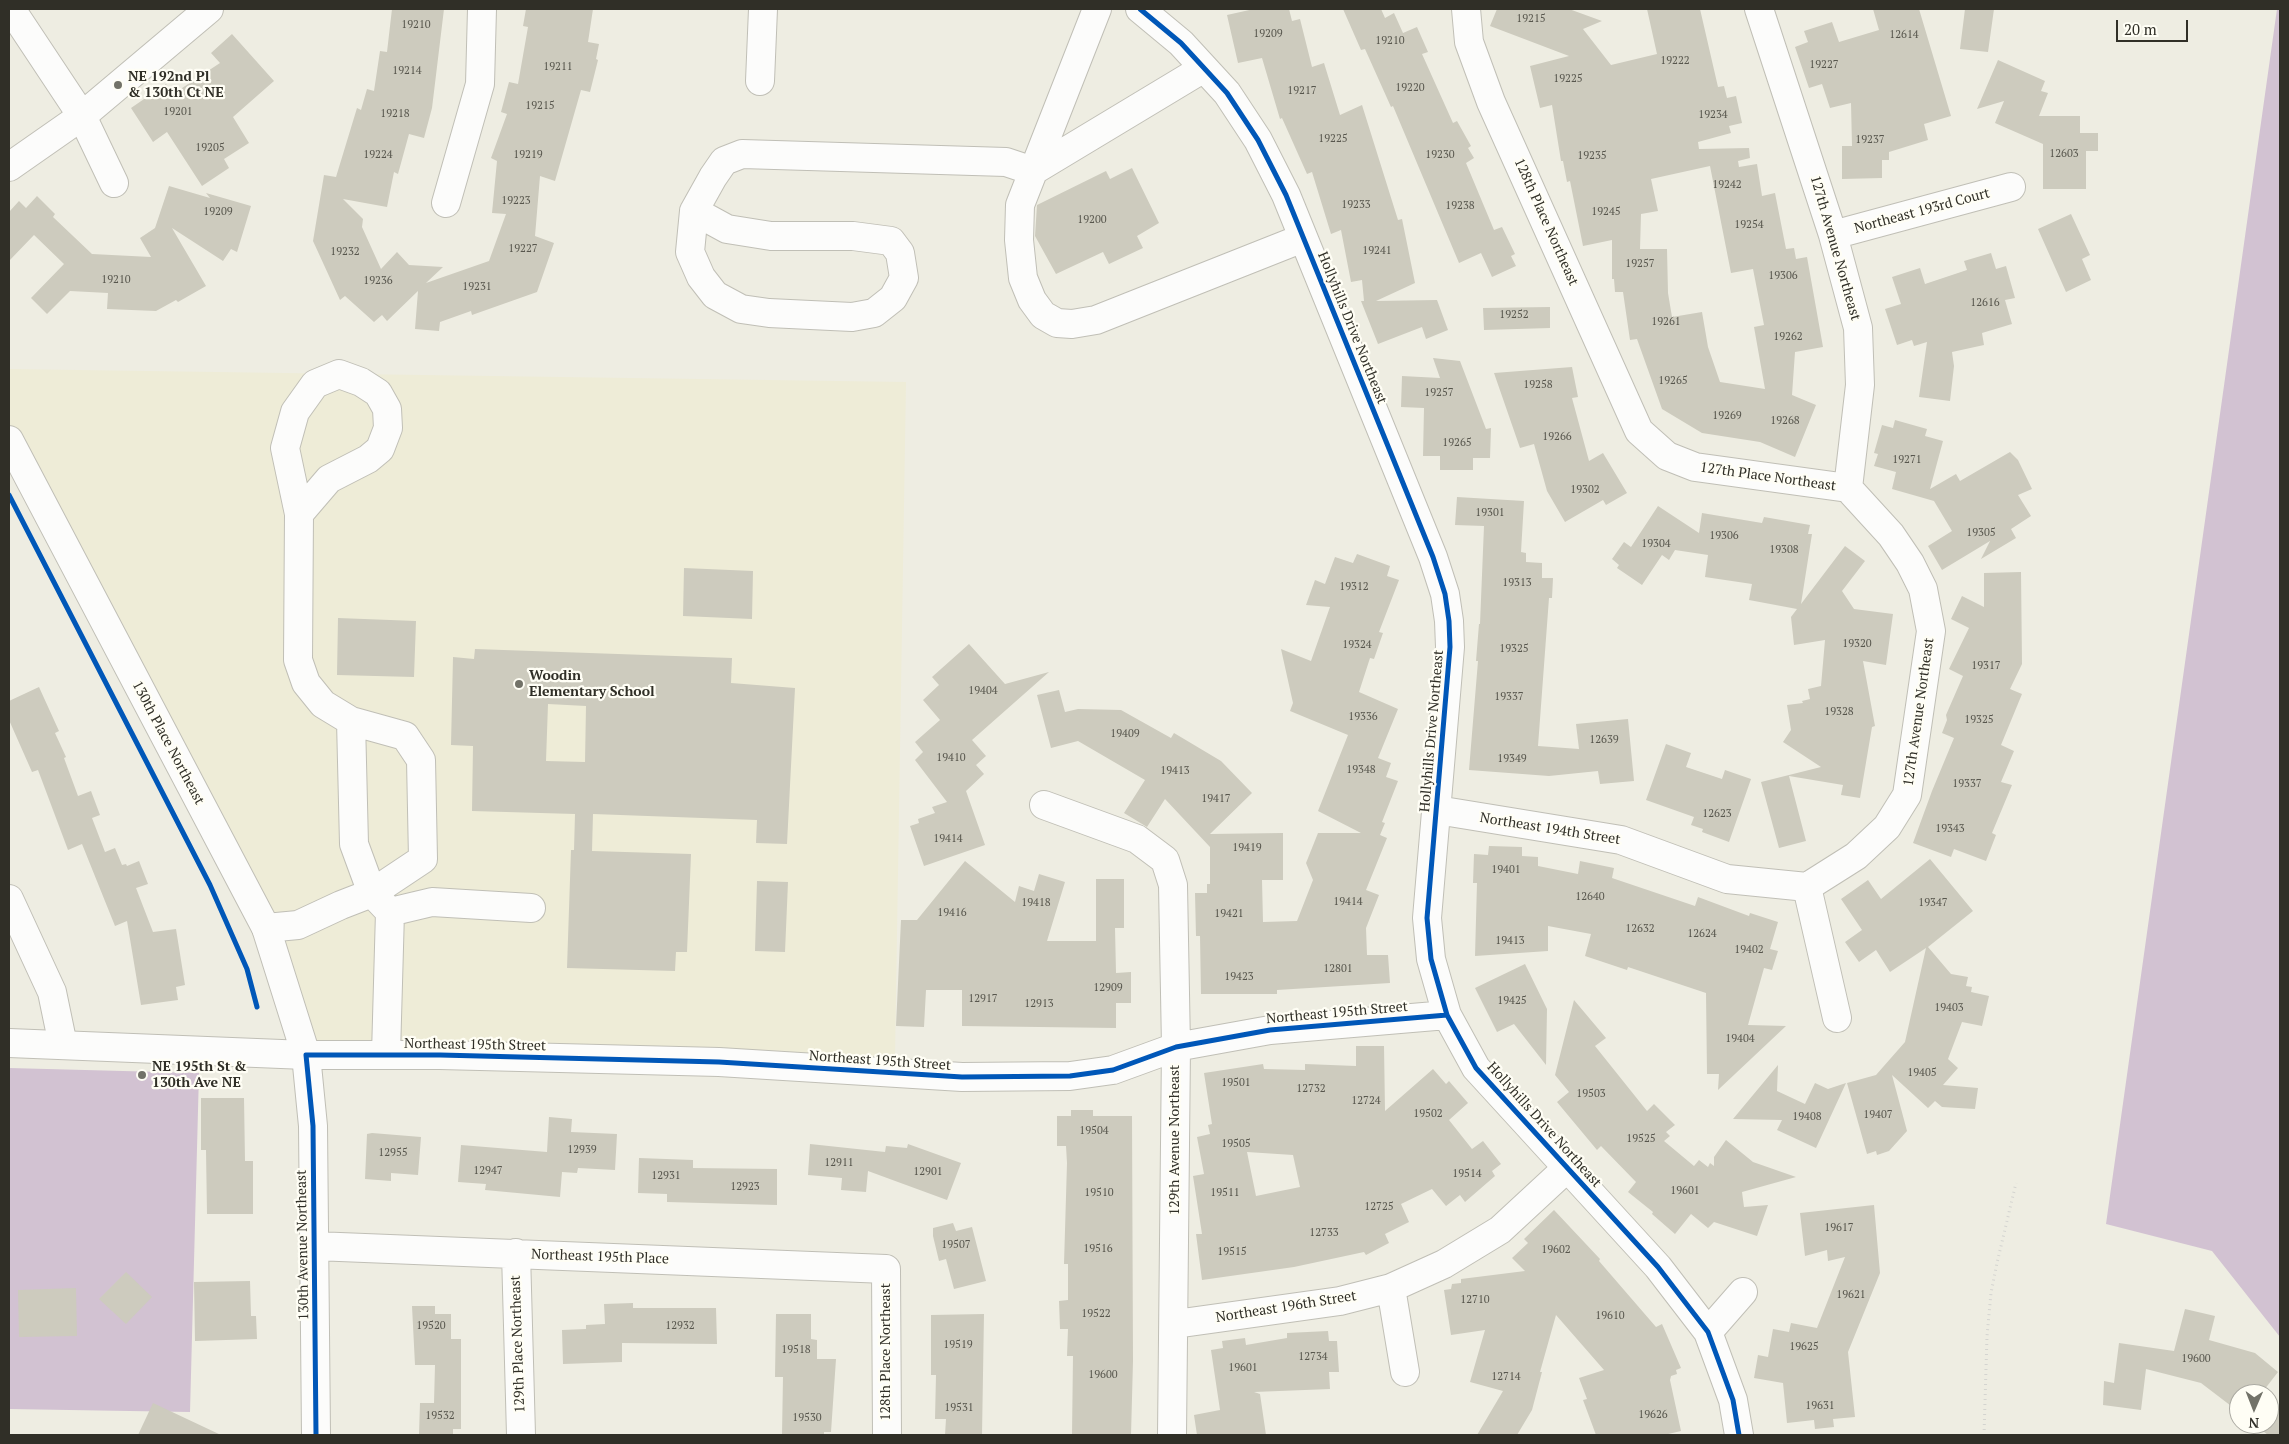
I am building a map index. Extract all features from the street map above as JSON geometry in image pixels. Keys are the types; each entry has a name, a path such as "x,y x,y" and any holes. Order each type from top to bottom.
{"street":[{"path":"11,9 82,116 114,183"},
{"path":"9,167 82,116 209,9"},
{"path":"446,203 480,84 482,9"},
{"path":"760,81 763,9"},
{"path":"1097,9 1020,205 1019,240 1023,278 1032,300 1043,315 1057,322 1072,324 1096,320 1304,238"},
{"name":"Hollyhills Drive Northeast","path":"1140,9 1181,43 1204,68 1227,94 1258,140 1286,195 1304,238 1433,558 1445,594 1450,647 1437,810 1429,876 1427,918 1431,959 1447,1015 1476,1068 1658,1267 1708,1332 1733,1400 1739,1435"},
{"name":"128th Place Northeast","path":"1466,9 1469,42 1491,102 1639,431"},
{"name":"127th Avenue Northeast","path":"1758,9 1833,235 1858,328 1860,385 1848,488 1891,535 1910,563 1923,589 1931,631 1908,795 1887,827 1856,856 1807,887"},
{"path":"694,211 727,229 771,236 853,236 891,241 900,253 904,278 893,298 874,313 852,316 769,313 741,309 715,295 701,277 690,252 694,211 724,161 742,154 1006,162 1033,171 1204,68"},
{"name":"Northeast 193rd Court","path":"1833,235 2011,187"},
{"path":"300,514 329,479 368,459 380,449 388,428 388,409 378,393 361,382 339,374 315,384 295,412 285,448 300,514 298,660 306,683 323,704 351,721 405,736 420,760 422,859 407,870 381,903"},
{"name":"127th Place Northeast","path":"1639,431 1667,456 1695,468 1848,488"},
{"name":"130th Place Northeast","path":"9,440 266,928 306,1055"},
{"path":"351,721 354,844 381,903 386,1054"},
{"name":"129th Avenue Northeast","path":"1044,806 1137,839 1165,860 1173,886 1176,1047 1175,1324 1172,1435"},
{"name":"Northeast 194th Street","path":"1437,810 1622,840 1728,879 1807,887"},
{"path":"407,870 432,902"},
{"path":"1807,887 1837,1018"},
{"path":"9,899 52,992 63,1045"},
{"path":"266,928 298,925 341,905 432,902 531,908"},
{"name":"Northeast 195th Street","path":"9,1043 306,1055 386,1054 719,1062 962,1077 1070,1076 1112,1070 1176,1047 1270,1030 1447,1015"},
{"name":"130th Avenue Northeast","path":"306,1055 313,1126 316,1435"},
{"name":"Northeast 196th Street","path":"1175,1324 1340,1301 1391,1288 1444,1264 1500,1230 1567,1168"},
{"name":"Northeast 195th Place","path":"314,1246 886,1269"},
{"name":"129th Place Northeast","path":"516,1253 521,1435"},
{"name":"128th Place Northeast","path":"886,1269 887,1435"},
{"path":"1391,1288 1405,1372"},
{"path":"1708,1332 1743,1292"}],"path":[{"path":"1984,1435 1987,1336 1992,1293 2016,1183"}],"shaded area":[{"path":"2277,9 2280,9 2280,1337 2212,1251 2106,1224"},
{"name":"Woodin Elementary School","path":"9,369 906,382 895,1056 306,1055 265,928 9,441"},
{"path":"9,1068 199,1073 190,1412 9,1409"}],"building":[{"path":"392,9 444,9 432,108 424,138 409,134 398,174 394,172 387,207 343,199 363,219 362,227 381,269 397,252 409,265 443,267 426,283 489,261 506,214 492,213 497,161 491,158 507,114 501,112 509,82 518,84 528,27 523,26 526,9 593,9 588,42 599,44 596,59 598,60 590,92 581,90 555,181 540,176 535,236 554,243 537,292 472,315 471,311 440,322 439,331 415,329 418,291 387,321 382,315 374,322 345,296 340,300 313,241 324,175 336,177 357,108 361,110 367,89 374,91 380,51 387,52"},
{"path":"1254,9 1289,9 1292,21 1300,19 1312,67 1324,63 1340,115 1362,105 1398,220 1402,219 1415,283 1376,301 1437,300 1448,330 1426,339 1422,327 1378,344 1361,301 1364,301 1362,280 1351,282 1341,230 1331,234 1312,172 1307,174 1282,118 1280,119 1262,58 1238,63 1227,15"},
{"path":"1343,9 1381,9 1385,18 1394,13 1403,33 1417,27 1428,52 1422,54 1453,123 1457,121 1471,146 1468,148 1474,158 1466,163 1494,230 1502,227 1515,254 1511,256 1516,266 1492,277 1481,253 1459,263 1393,106 1391,107 1365,49 1361,50"},
{"path":"1497,9 1569,9 1602,21 1583,29 1611,65 1657,54 1647,9 1700,9 1718,87 1724,86 1727,98 1736,96 1742,123 1729,126 1731,133 1698,142 1699,149 1749,148 1750,158 1738,161 1739,167 1757,164 1762,196 1775,193 1786,249 1794,248 1796,259 1807,257 1823,347 1795,352 1792,395 1816,405 1795,457 1760,442 1702,433 1662,409 1637,339 1630,340 1623,292 1615,292 1614,279 1612,279 1612,240 1583,246 1570,181 1567,182 1563,161 1561,161 1552,105 1540,108 1530,66 1569,56 1490,26","holes":["1710,166 1731,273 1753,269 1764,325 1754,327 1765,389 1720,382 1708,347 1702,312 1672,317 1668,293 1667,249 1640,249 1641,214 1658,211 1651,179"]},
{"path":"1873,9 1919,9 1951,116 1924,124 1928,140 1889,152 1889,160 1882,160 1882,178 1842,179 1842,146 1852,146 1851,103 1830,108 1822,84 1809,88 1795,47 1808,42 1804,31 1832,22 1839,42 1879,30"},
{"path":"1965,9 1994,9 1988,52 1960,49"},
{"path":"232,34 274,81 233,117 249,143 224,159 229,168 202,186 167,132 153,142 131,108 166,84 173,94 220,63 211,53"},
{"path":"1998,60 2045,81 2041,91 2048,93 2039,116 2080,116 2080,133 2098,133 2098,151 2086,151 2086,189 2043,189 2043,144 1995,123 2004,101 1977,109"},
{"path":"1132,168 1159,223 1137,236 1143,248 1109,264 1103,252 1056,274 1035,236 1037,205 1106,171 1110,179"},
{"path":"169,186 210,198 206,193 251,206 237,252 231,249 223,261 172,228 206,286 178,302 176,300 156,311 107,309 108,293 70,291 47,314 31,298 64,264 34,235 9,261 9,212 19,201 26,208 37,196 55,214 53,217 92,254 151,257 140,238 155,228"},
{"path":"2071,214 2090,255 2082,259 2091,280 2066,292 2038,229"},
{"path":"1991,253 1996,269 2006,266 2015,298 2005,300 2012,324 1982,333 1984,345 1952,352 1954,366 1950,401 1919,397 1927,342 1914,346 1912,340 1897,345 1885,309 1901,304 1892,277 1920,268 1925,284 1967,270 1964,261"},
{"path":"1550,307 1550,328 1484,330 1483,308"},
{"path":"1433,358 1460,361 1486,429 1491,428 1490,458 1473,458 1473,470 1440,470 1440,456 1423,456 1424,408 1401,407 1402,376 1440,378"},
{"path":"1572,367 1578,397 1572,398 1589,461 1603,453 1627,493 1606,505 1603,500 1565,522 1547,491 1534,444 1520,448 1494,373"},
{"path":"1895,420 1927,429 1925,436 1943,441 1930,489 1956,474 1960,481 2010,452 2018,460 2032,489 2018,495 2031,516 2011,529 2016,538 1981,559 1990,541 1942,570 1928,546 1952,531 1934,501 1892,489 1896,472 1874,466 1878,454 1874,453 1882,425 1893,428"},
{"path":"1457,497 1524,501 1521,552 1526,553 1526,562 1542,563 1542,578 1553,578 1552,598 1549,598 1538,746 1579,749 1576,724 1628,719 1634,781 1600,784 1598,771 1549,776 1469,770 1478,661 1476,661 1480,624 1484,526 1455,525"},
{"path":"1658,506 1699,533 1702,513 1762,523 1764,517 1810,525 1808,534 1812,534 1801,604 1845,546 1865,561 1842,591 1854,609 1893,614 1886,665 1863,661 1875,726 1872,727 1860,798 1841,795 1843,785 1789,776 1806,841 1779,848 1761,782 1821,767 1783,742 1791,730 1787,705 1803,703 1802,701 1810,699 1808,689 1821,686 1825,640 1794,645 1791,617 1797,609 1749,600 1752,584 1705,577 1708,555 1675,550 1669,560 1662,555 1642,585 1617,568 1619,565 1612,559 1624,542 1631,547"},
{"path":"1357,554 1390,566 1387,576 1399,580 1379,632 1383,633 1374,659 1370,658 1359,692 1398,709 1378,758 1391,763 1386,777 1398,781 1382,822 1385,823 1380,835 1387,838 1366,890 1379,895 1366,928 1367,955 1388,955 1390,983 1277,990 1277,994 1201,994 1200,936 1196,936 1195,893 1207,893 1207,884 1210,884 1210,847 1165,799 1147,827 1124,813 1145,780 1078,741 1051,748 1037,695 1059,690 1065,712 1078,709 1121,710 1171,738 1174,733 1221,761 1252,793 1210,834 1283,833 1283,880 1262,880 1263,922 1297,921 1313,880 1306,863 1318,833 1361,833 1318,811 1348,735 1290,711 1293,703 1281,649 1311,661 1330,607 1306,605 1315,580 1325,584 1335,557 1353,563"},
{"path":"684,568 753,571 752,619 683,616"},
{"path":"2021,572 2022,664 2010,689 2022,694 2001,745 2014,751 2001,782 2012,785 1992,833 1996,835 1986,861 1954,849 1951,857 1913,843 1954,738 1942,733 1947,720 1946,715 1963,676 1949,669 1969,628 1951,619 1962,596 1984,607 1984,573"},
{"path":"338,618 416,621 414,677 337,675"},
{"path":"969,644 1005,684 1049,672 972,740 986,756 976,765 984,774 966,791 985,845 924,866 910,826 919,823 918,819 935,813 932,807 947,802 915,760 923,752 915,742 940,720 923,700 939,685 932,677"},
{"path":"475,649 732,658 731,683 795,688 787,844 756,843 757,820 593,814 592,851 691,854 687,952 676,952 675,971 567,968 571,850 574,850 575,814 472,811 473,746 451,745 453,657 474,659","holes":["548,704 586,706 585,762 546,761"]},
{"path":"39,687 59,731 55,733 66,757 64,758 78,796 91,791 100,815 92,818 105,852 115,848 122,865 126,864 127,866 139,861 148,884 136,888 153,932 176,929 185,985 176,987 178,1000 141,1005 127,921 115,926 82,844 68,850 38,770 32,772 9,720 9,701"},
{"path":"1666,744 1691,753 1686,767 1722,779 1725,770 1751,779 1729,842 1702,832 1703,829 1691,825 1694,817 1646,800"},
{"path":"1489,846 1522,847 1522,856 1538,857 1538,866 1578,874 1580,861 1614,868 1612,878 1695,906 1698,897 1749,916 1750,913 1778,922 1770,949 1778,951 1772,970 1764,968 1748,1025 1786,1026 1718,1090 1719,1074 1707,1074 1706,993 1628,967 1627,970 1585,956 1591,934 1548,926 1548,951 1475,956 1477,883 1473,883 1474,854 1488,855"},
{"path":"1930,859 1973,911 1928,947 1951,974 1968,977 1966,986 1972,987 1971,992 1989,996 1982,1026 1962,1022 1948,1059 1958,1068 1943,1085 1978,1088 1975,1109 1942,1107 1935,1101 1928,1108 1892,1075 1907,1131 1889,1151 1877,1155 1876,1151 1867,1154 1847,1083 1876,1075 1905,1042 1926,948 1890,972 1876,950 1859,962 1845,942 1862,930 1841,899 1868,880 1881,899"},
{"path":"965,861 1015,902 1019,886 1034,891 1039,874 1065,882 1047,941 1096,941 1096,879 1124,879 1124,928 1115,928 1116,973 1131,972 1131,1003 1116,1003 1116,1028 962,1026 962,990 926,990 924,1027 896,1026 901,920 917,920"},
{"path":"757,881 788,882 785,952 755,951"},
{"path":"1525,964 1547,1009 1546,1065 1514,1024 1497,1032 1475,988"},
{"path":"1574,1000 1606,1038 1595,1046 1647,1111 1654,1104 1675,1125 1666,1132 1670,1136 1664,1141 1694,1166 1699,1160 1708,1167 1710,1163 1714,1166 1714,1157 1726,1140 1753,1162 1796,1177 1742,1192 1744,1207 1768,1205 1757,1236 1714,1222 1708,1228 1691,1214 1675,1234 1652,1214 1653,1212 1628,1192 1636,1182 1601,1146 1597,1150 1557,1102 1569,1092 1555,1075"},
{"path":"1356,1046 1384,1046 1385,1111 1433,1069 1446,1084 1449,1081 1468,1103 1449,1120 1472,1149 1483,1141 1501,1164 1492,1171 1495,1176 1465,1202 1460,1195 1446,1206 1432,1189 1401,1204 1409,1222 1385,1234 1389,1243 1366,1255 1364,1252 1294,1267 1202,1280 1196,1234 1202,1234 1193,1176 1204,1174 1197,1137 1210,1134 1208,1125 1212,1124 1204,1073 1263,1064 1264,1069 1305,1070 1305,1064 1356,1066","holes":["1247,1152 1293,1155 1300,1187 1256,1196"]},
{"path":"1778,1065 1777,1091 1805,1104 1815,1083 1828,1089 1846,1083 1816,1148 1777,1130 1782,1120 1733,1119"},
{"path":"201,1098 244,1098 245,1161 253,1161 253,1214 207,1214 206,1150 201,1150"},
{"path":"1071,1110 1093,1110 1093,1116 1132,1116 1133,1361 1131,1435 1072,1435 1073,1356 1067,1356 1068,1329 1060,1329 1059,1301 1068,1300 1068,1264 1064,1264 1067,1163 1066,1146 1057,1146 1057,1116 1071,1116"},
{"path":"549,1117 572,1119 571,1132 617,1134 615,1170 578,1168 577,1173 562,1172 560,1197 485,1190 486,1184 458,1182 461,1145 547,1152"},
{"path":"367,1134 421,1137 418,1175 391,1173 391,1181 365,1179"},
{"path":"810,1144 885,1152 886,1146 907,1148 908,1144 961,1163 947,1200 868,1171 866,1192 841,1190 842,1178 808,1175"},
{"path":"639,1158 693,1160 693,1168 777,1169 777,1205 667,1202 667,1194 638,1193"},
{"path":"1874,1205 1880,1273 1848,1352 1855,1417 1833,1419 1834,1427 1815,1429 1814,1420 1787,1423 1783,1383 1754,1378 1758,1355 1768,1357 1773,1329 1789,1332 1791,1323 1817,1328 1845,1257 1828,1261 1827,1250 1805,1256 1800,1213"},
{"path":"1554,1210 1600,1259 1599,1261 1656,1327 1662,1324 1681,1368 1676,1370 1677,1374 1671,1376 1670,1380 1681,1431 1664,1435 1596,1435 1583,1400 1587,1399 1579,1378 1604,1370 1556,1315 1540,1372 1542,1372 1532,1410 1517,1435 1477,1435 1503,1391 1470,1382 1485,1330 1451,1335 1444,1290 1451,1289 1452,1284 1461,1283 1461,1279 1525,1271 1512,1258 1528,1243 1524,1239"},
{"path":"953,1223 956,1231 972,1227 986,1281 954,1289 946,1259 939,1261 933,1236 933,1228"},
{"path":"126,1272 152,1297 126,1324 99,1299"},
{"path":"250,1281 251,1316 256,1316 257,1339 195,1341 194,1282"},
{"path":"76,1288 77,1336 19,1337 18,1290"},
{"path":"633,1303 633,1308 716,1308 717,1344 622,1343 622,1362 563,1364 562,1330 586,1329 586,1325 605,1324 604,1304"},
{"path":"412,1306 435,1306 435,1314 451,1314 451,1339 461,1339 461,1429 453,1429 453,1435 419,1435 420,1403 434,1403 435,1365 415,1365"},
{"path":"2185,1309 2215,1316 2209,1340 2255,1353 2278,1372 2269,1384 2229,1384 2229,1404 2201,1383 2146,1369 2141,1410 2103,1405 2104,1381 2114,1383 2119,1343 2174,1351"},
{"path":"776,1314 811,1314 811,1339 817,1340 817,1359 836,1359 831,1432 824,1432 824,1435 782,1435 783,1377 775,1377"},
{"path":"984,1314 982,1435 945,1435 946,1419 935,1419 936,1375 931,1375 931,1315"},
{"path":"1328,1331 1329,1341 1337,1341 1339,1372 1329,1372 1330,1389 1254,1392 1260,1394 1266,1435 1197,1435 1194,1415 1220,1410 1211,1350 1223,1348 1222,1341 1245,1338 1246,1345 1287,1338 1287,1333"},
{"path":"153,1403 221,1435 138,1435"},
{"path":"2279,1410 2280,1435 2267,1434 2279,1434"}],"cycle path":[{"path":"1140,9 1181,43 1227,93 1258,140 1286,195 1433,557 1445,594 1450,647 1427,918 1431,959 1447,1015 1476,1068 1658,1267 1708,1332 1733,1400 1739,1435"},
{"path":"9,495 210,885 247,969 257,1007"},
{"path":"316,1435 313,1126 306,1055 440,1055 719,1062 962,1077 1070,1076 1113,1070 1176,1047 1270,1030 1447,1015"}],"place":[{"name":"NE 192nd Pl & 130th Ct NE","path":"118,85"},
{"name":"Woodin Elementary School","path":"519,684"},
{"name":"NE 195th St & 130th Ave NE","path":"142,1075"}]}
